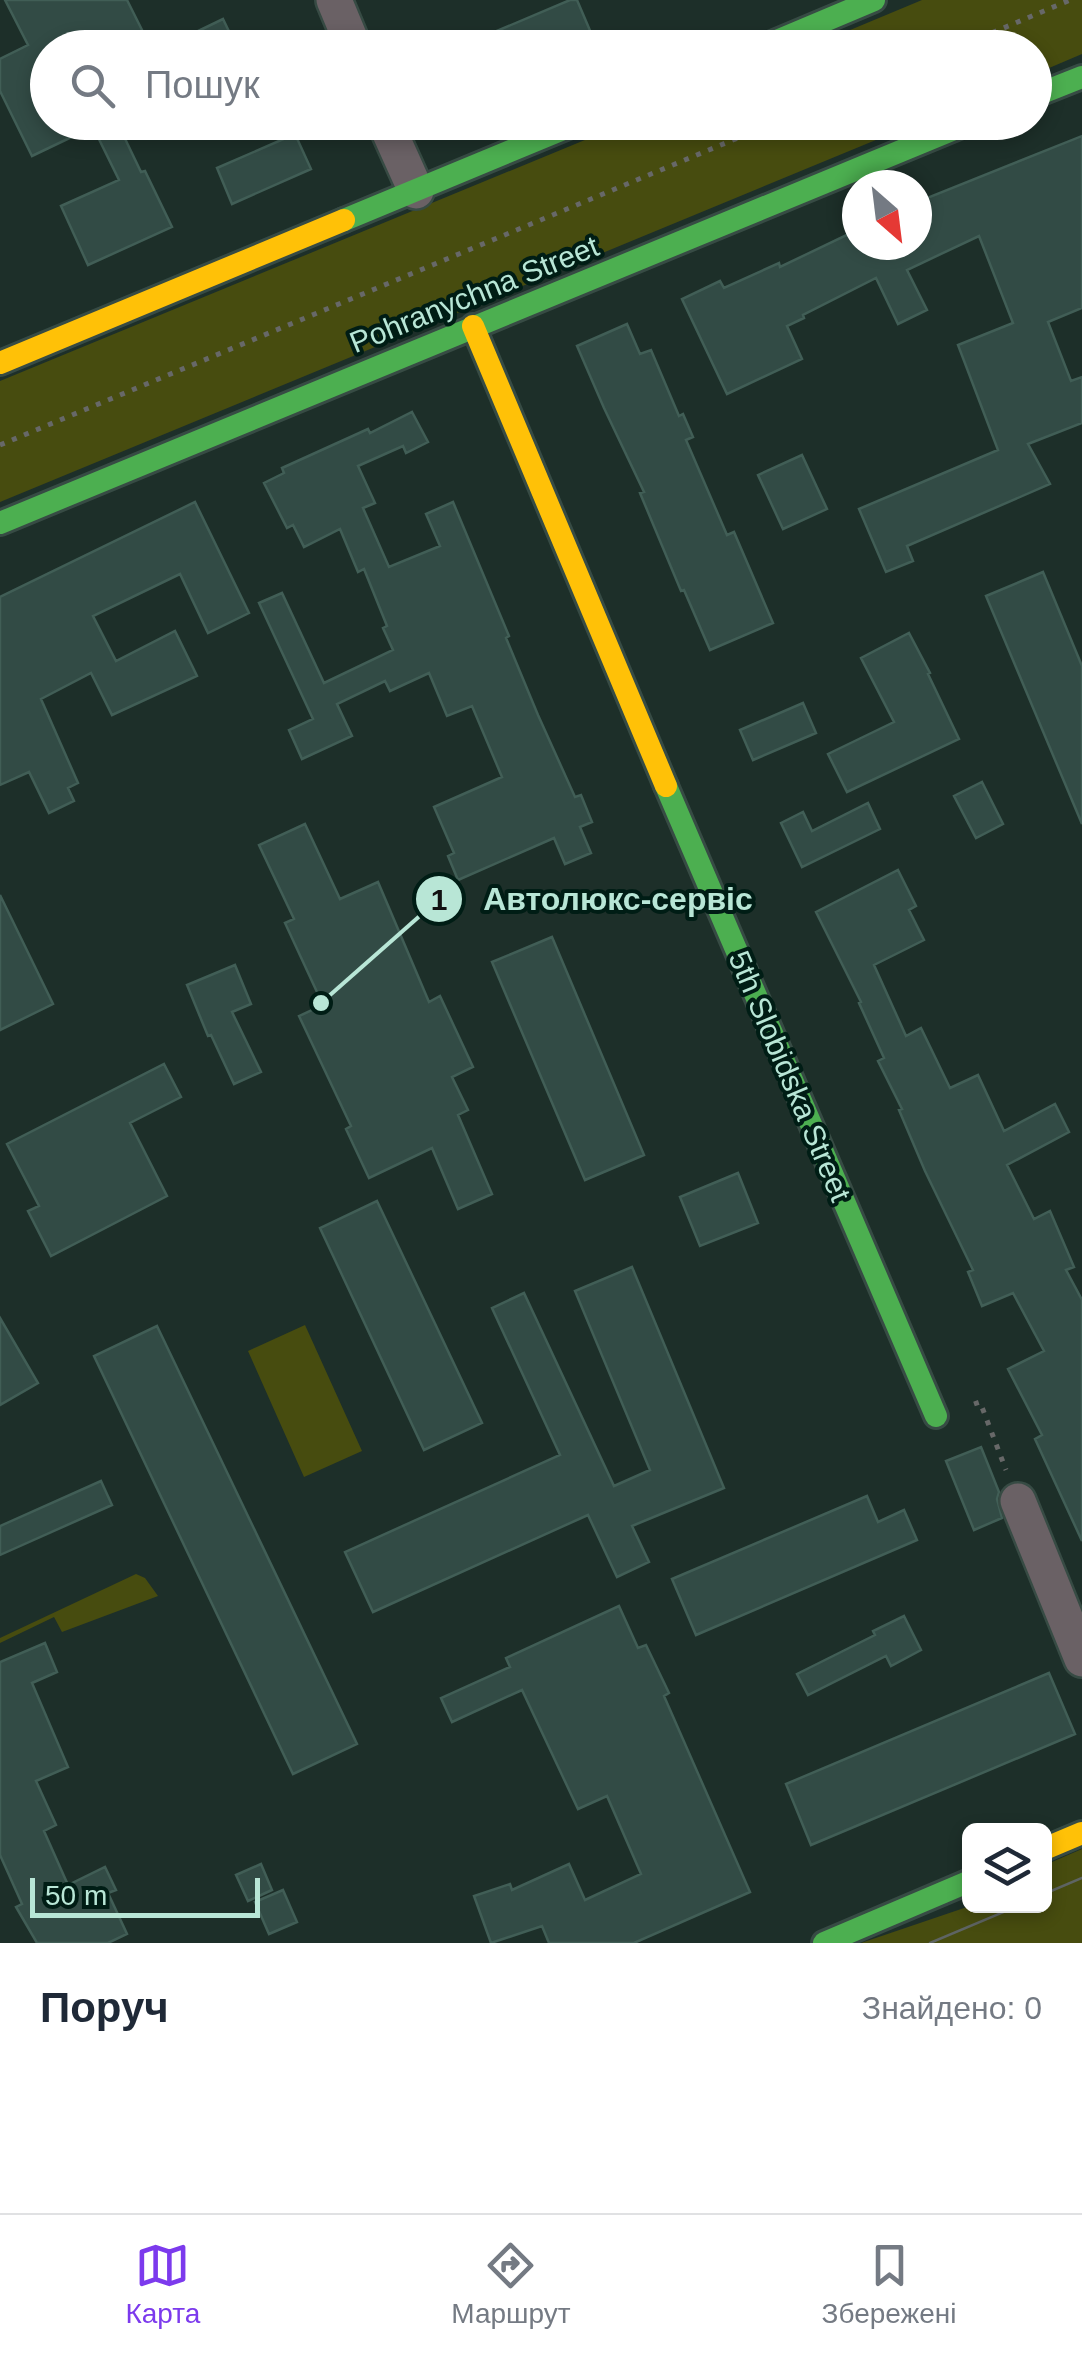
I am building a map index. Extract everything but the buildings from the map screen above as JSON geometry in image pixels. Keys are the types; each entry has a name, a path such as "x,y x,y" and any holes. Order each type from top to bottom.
{"main road":[{"path":"803,30 874,0"},
{"path":"1052,89 1082,77"},
{"path":"0,363 537,140"},
{"name":"Pohranychna Street","path":"0,524 927,140"},
{"name":"5th Slobidska Street","path":"473,326 936,1416"},
{"path":"1052,1845 1082,1832"},
{"path":"824,1943 962,1884"}],"street":[{"path":"334,0 346,30"},
{"path":"393,140 416,191"},
{"path":"1018,1501 1082,1660"}],"path":[{"path":"999,30 1070,0"},
{"path":"0,445 733,140"},
{"path":"936,1416 980,1402 1018,1501"}],"green space":[{"path":"922,0 1082,0 1082,54 1052,67 1052,30 850,30"},
{"path":"585,140 876,140 0,502 0,381"},
{"path":"305,1325 362,1451 304,1477 248,1351"},
{"path":"136,1574 145,1578 158,1596 62,1632 54,1617 0,1643 0,1638"},
{"path":"1082,1849 1082,1943 861,1943 962,1909 962,1913 1052,1913 1052,1862"}],"tram line":[{"path":"1052,1891 1082,1878"},
{"path":"930,1943 1001,1913"}],"traffic: fast":[{"path":"803,30 874,0"},
{"path":"1052,89 1082,77"},
{"path":"344,220 537,140"},
{"path":"0,523 927,140"},
{"path":"666,786 936,1416"},
{"path":"824,1943 962,1884"}],"traffic: slow":[{"path":"0,363 344,220"},
{"path":"473,326 666,786"},
{"path":"1052,1846 1082,1833"}],"place":[{"name":"Автолюкс-сервіс","path":"321,1003"}]}
